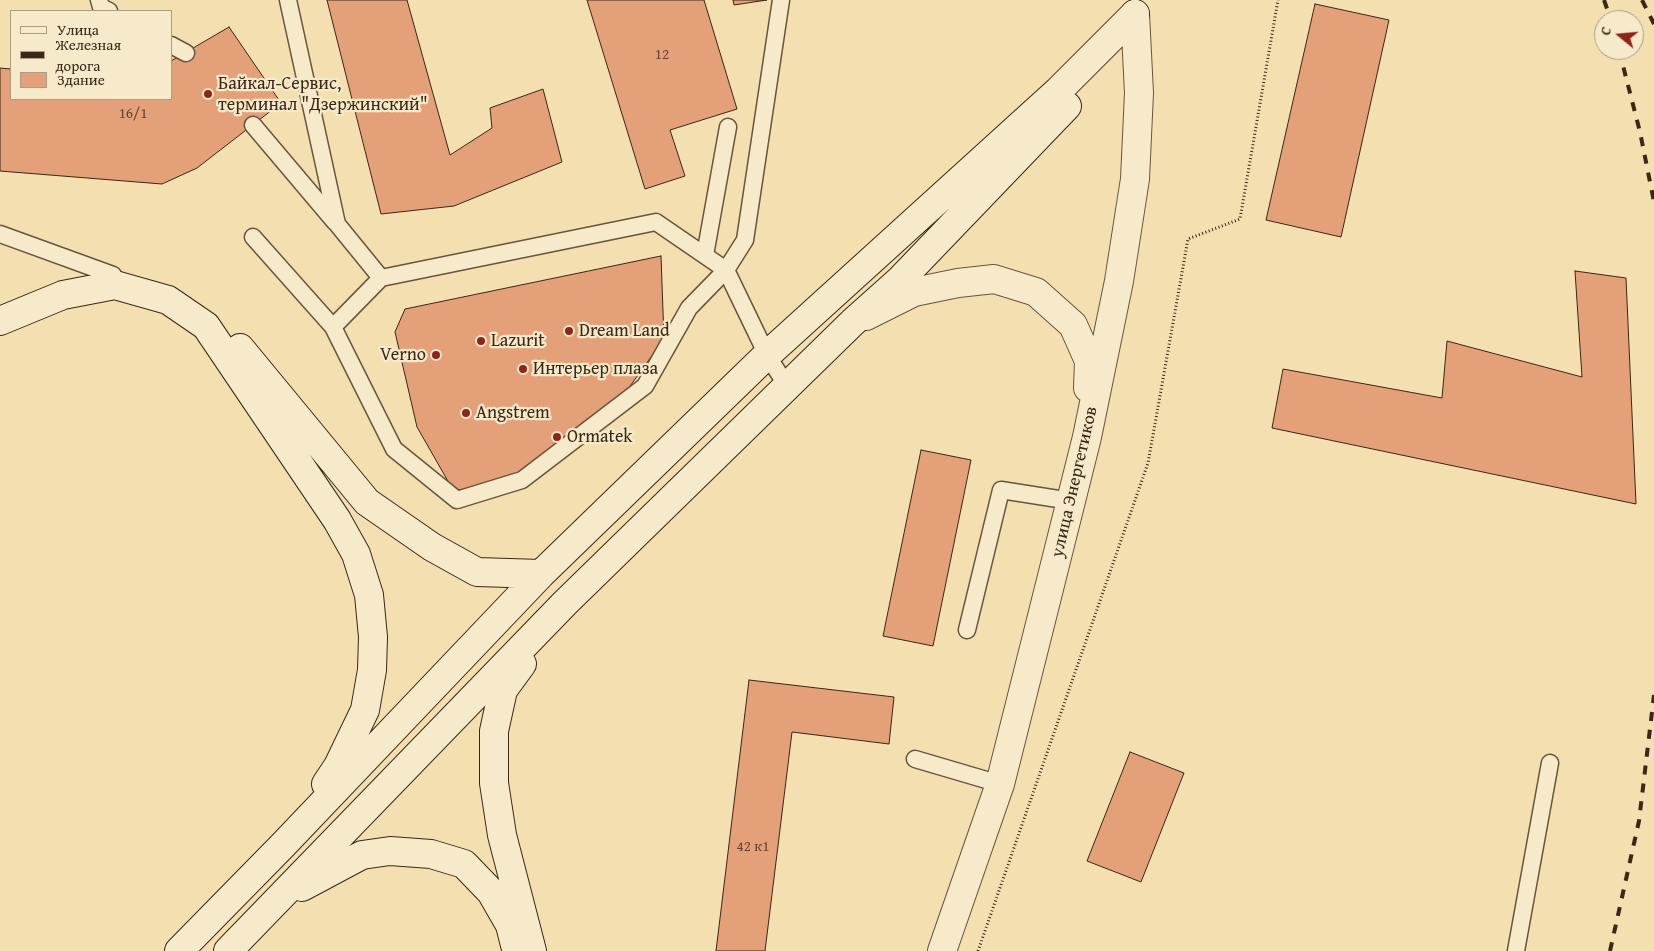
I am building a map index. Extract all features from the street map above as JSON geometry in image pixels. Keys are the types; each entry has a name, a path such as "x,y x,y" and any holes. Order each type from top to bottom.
{"main road":[{"path":"228,951 565,603 853,322 900,280 1068,106 1108,57 1137,7"},
{"path":"179,951 284,844 540,574 767,355 1060,90 1137,7"},
{"name":"улица Энергетиков","path":"942,951 1000,784 1087,437 1119,281 1135,179 1139,93 1137,7"},
{"path":"0,306 51,285 113,275 171,288 216,320 367,502 432,547 477,572 540,574"},
{"path":"853,322 914,292 958,283 994,279 1036,292 1073,325 1089,361 1087,437"},
{"path":"0,321 62,295 115,285 168,300 206,326 337,520 356,554 370,595 374,637 372,670 365,710 338,766 284,844"},
{"path":"532,951 502,835 494,783 494,731 503,690 565,603"},
{"path":"273,904 362,855 390,850 431,854 464,864 491,892 510,925 517,951"}],"lane":[{"path":"99,0 101,7 106,10"},
{"path":"288,0 337,224"},
{"path":"253,237 333,327 394,449 457,500 522,480 645,386 689,308 726,270 745,240 781,0"},
{"path":"253,125 381,278"},
{"path":"704,255 728,127"},
{"path":"333,327 381,278 656,222 726,270 767,355 788,386"},
{"path":"0,234 113,275"},
{"path":"967,630 1001,490 1071,501"},
{"path":"915,759 1000,784"},
{"path":"1516,951 1550,763"}],"path":[{"path":"978,951 1148,463 1188,239 1240,219 1278,0"}],"building":[{"path":"327,0 407,0 450,155 492,128 490,108 543,89 562,162 454,206 381,214"},
{"path":"587,0 704,0 737,109 670,130 685,176 645,189"},
{"path":"733,0 767,0 734,5"},
{"path":"1315,4 1389,20 1341,237 1266,220"},
{"path":"229,27 281,103 197,168 162,184 0,171 0,68 10,69 10,100 172,100 172,60"},
{"name":"Интерьер плаза","path":"661,256 664,339 620,400 554,455 497,487 453,490 417,427 395,332 405,309"},
{"path":"1575,271 1626,278 1636,504 1272,428 1283,369 1442,398 1447,341 1582,377"},
{"path":"921,450 971,460 933,646 883,636"},
{"path":"749,680 894,697 889,744 792,732 765,951 716,951"},
{"path":"1130,752 1184,773 1141,882 1087,861"}],"railway":[{"path":"1604,0 1608,10"},
{"path":"1642,0 1654,24"},
{"path":"1622,60 1640,132 1654,202"},
{"path":"1610,951 1639,821 1654,695"}],"place":[{"name":"Байкал-Сервис, терминал \"Дзержинский\"","path":"208,94"},
{"name":"Dream Land","path":"569,331"},
{"name":"Lazurit","path":"481,341"},
{"name":"Verno","path":"436,355"},
{"name":"Интерьер плаза","path":"523,369"},
{"name":"Angstrem","path":"466,413"},
{"name":"Ormatek","path":"557,437"}]}
